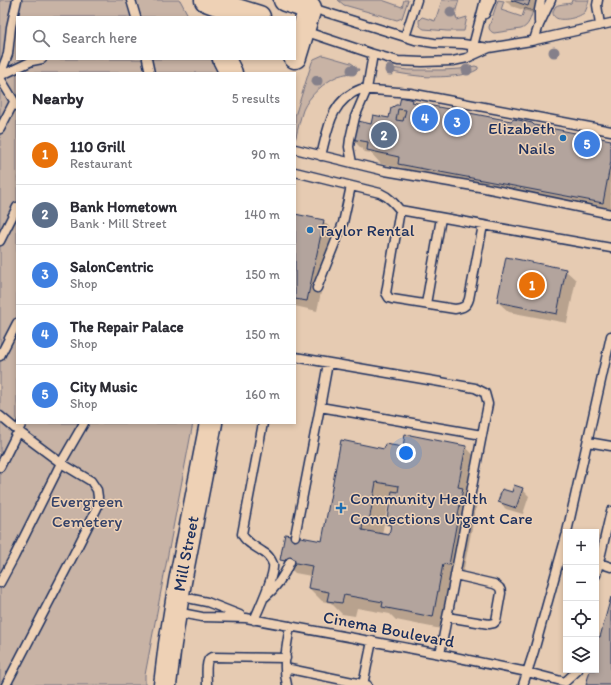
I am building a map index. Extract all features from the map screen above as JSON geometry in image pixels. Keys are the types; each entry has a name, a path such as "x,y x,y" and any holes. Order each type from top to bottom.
{"main road":[{"path":"195,0 203,16"},
{"path":"206,0 256,16"},
{"path":"285,0 310,8 299,30 296,51"},
{"path":"224,60 230,72"},
{"path":"290,72 294,60"},
{"name":"Mill Street","path":"165,685 177,604 211,424"}],"lane":[{"path":"0,129 16,104 0,76 8,54 11,27 17,0"},
{"path":"131,0 136,16"},
{"path":"405,37 417,0"},
{"path":"473,56 473,45 485,0"},
{"path":"478,27 491,0"},
{"path":"539,25 541,0"},
{"path":"534,40 539,25 551,0"},
{"path":"598,0 597,5 600,25"},
{"path":"310,8 405,37 434,43 473,45 489,48"},
{"path":"299,30 398,61 422,62 453,61 473,56 489,48 611,23"},
{"path":"352,163 349,147 354,117 367,89 373,54"},
{"path":"0,76 37,60"},
{"path":"147,60 150,72"},
{"path":"321,156 332,114 348,95 361,89 410,93 611,131"},
{"path":"296,149 385,171 485,188 611,214"},
{"path":"296,172 380,193 394,202 400,210 611,248"},
{"path":"317,288 343,223 351,186"},
{"path":"0,241 16,209"},
{"path":"400,210 386,293 388,298 392,299 455,309 465,306 468,303 483,225"},
{"path":"426,304 441,218"},
{"path":"0,356 16,325"},
{"path":"568,529 611,336"},
{"path":"296,357 475,388 485,393 488,404 440,654"},
{"path":"295,536 328,363"},
{"path":"320,407 482,435"},
{"path":"0,416 61,463 91,481 97,490 98,497 97,508 6,685"},
{"path":"0,468 22,424"},
{"path":"0,583 61,463 83,424"},
{"path":"254,620 265,597 273,569 273,563 266,553 247,541 242,534 263,424"},
{"path":"588,442 611,446"},
{"path":"611,512 599,563 611,567"},
{"path":"523,685 563,547"},
{"path":"265,597 274,590 290,562"},
{"path":"447,617 489,624 496,621 501,593 500,587 494,584 455,575"},
{"path":"177,604 207,602 246,618"},
{"path":"177,604 202,617 246,618"},
{"name":"Cinema Boulevard","path":"246,618 440,654 527,672 564,683"},
{"path":"287,685 285,668 290,626"},
{"path":"285,668 365,685 372,641"},
{"path":"207,685 207,664 208,659 210,658 286,658"},
{"path":"564,683 567,673"},
{"path":"564,683 575,673"}],"green space":[{"name":"Evergreen Cemetery","path":"0,0 180,0 188,16 16,16 16,60 212,60 218,72 16,72 16,424 193,424 145,675 145,685 0,685"},
{"path":"338,0 382,0 402,7 404,0 408,0 402,18 397,20 344,5"},
{"path":"442,0 459,0 455,13 457,20 467,17 464,31 424,29 421,27 419,20 422,17 435,21"},
{"path":"498,0 504,1 501,10 522,17 525,8 533,11 526,26 521,29 494,33 491,31 489,27"},
{"path":"572,0 589,0 585,12 567,19 561,19 554,16 553,11 556,6 571,3"},
{"path":"323,55 351,63 356,69 359,69 356,72 340,75 322,86 313,95 303,110 296,137 296,113 314,59"},
{"path":"475,66 478,67 478,69 467,74 441,77 415,76 387,71 387,69 390,68 408,70 443,70"}],"building":[{"path":"511,0 530,0 528,6"},
{"path":"401,97 413,100 412,102 511,121 514,119 532,123 534,125 611,140 611,161 603,203 398,164 399,157 367,150 368,142 351,139 354,120 371,124 373,115 389,118 391,108 399,105","holes":["398,109 406,110 403,121 396,120"]},
{"path":"296,214 324,220 307,301 296,299"},
{"path":"506,257 566,269 557,314 497,302"},
{"path":"405,434 466,446 458,487 463,488 449,565 443,564 433,617 382,607 383,602 344,595 342,603 327,601 329,592 308,588 312,566 280,560 285,534 322,541 341,440 384,449 385,444 403,447","holes":["376,482 399,486 398,492 392,491 386,524 391,525 389,535 362,530 363,521 369,522"]},
{"path":"514,485 523,488 516,508 498,502 502,489 512,492"},
{"path":"611,597 611,685 586,685 589,673 599,673 600,637"}],"place":[{"name":"The Repair Palace","path":"425,118"},
{"name":"SalonCentric","path":"457,122"},
{"name":"Bank Hometown","path":"384,135"},
{"name":"Elizabeth Nails","path":"563,138"},
{"name":"City Music","path":"587,144"},
{"name":"Taylor Rental","path":"310,230"},
{"name":"110 Grill","path":"532,285"},
{"name":"Community Health Connections Urgent Care","path":"341,508"}]}
